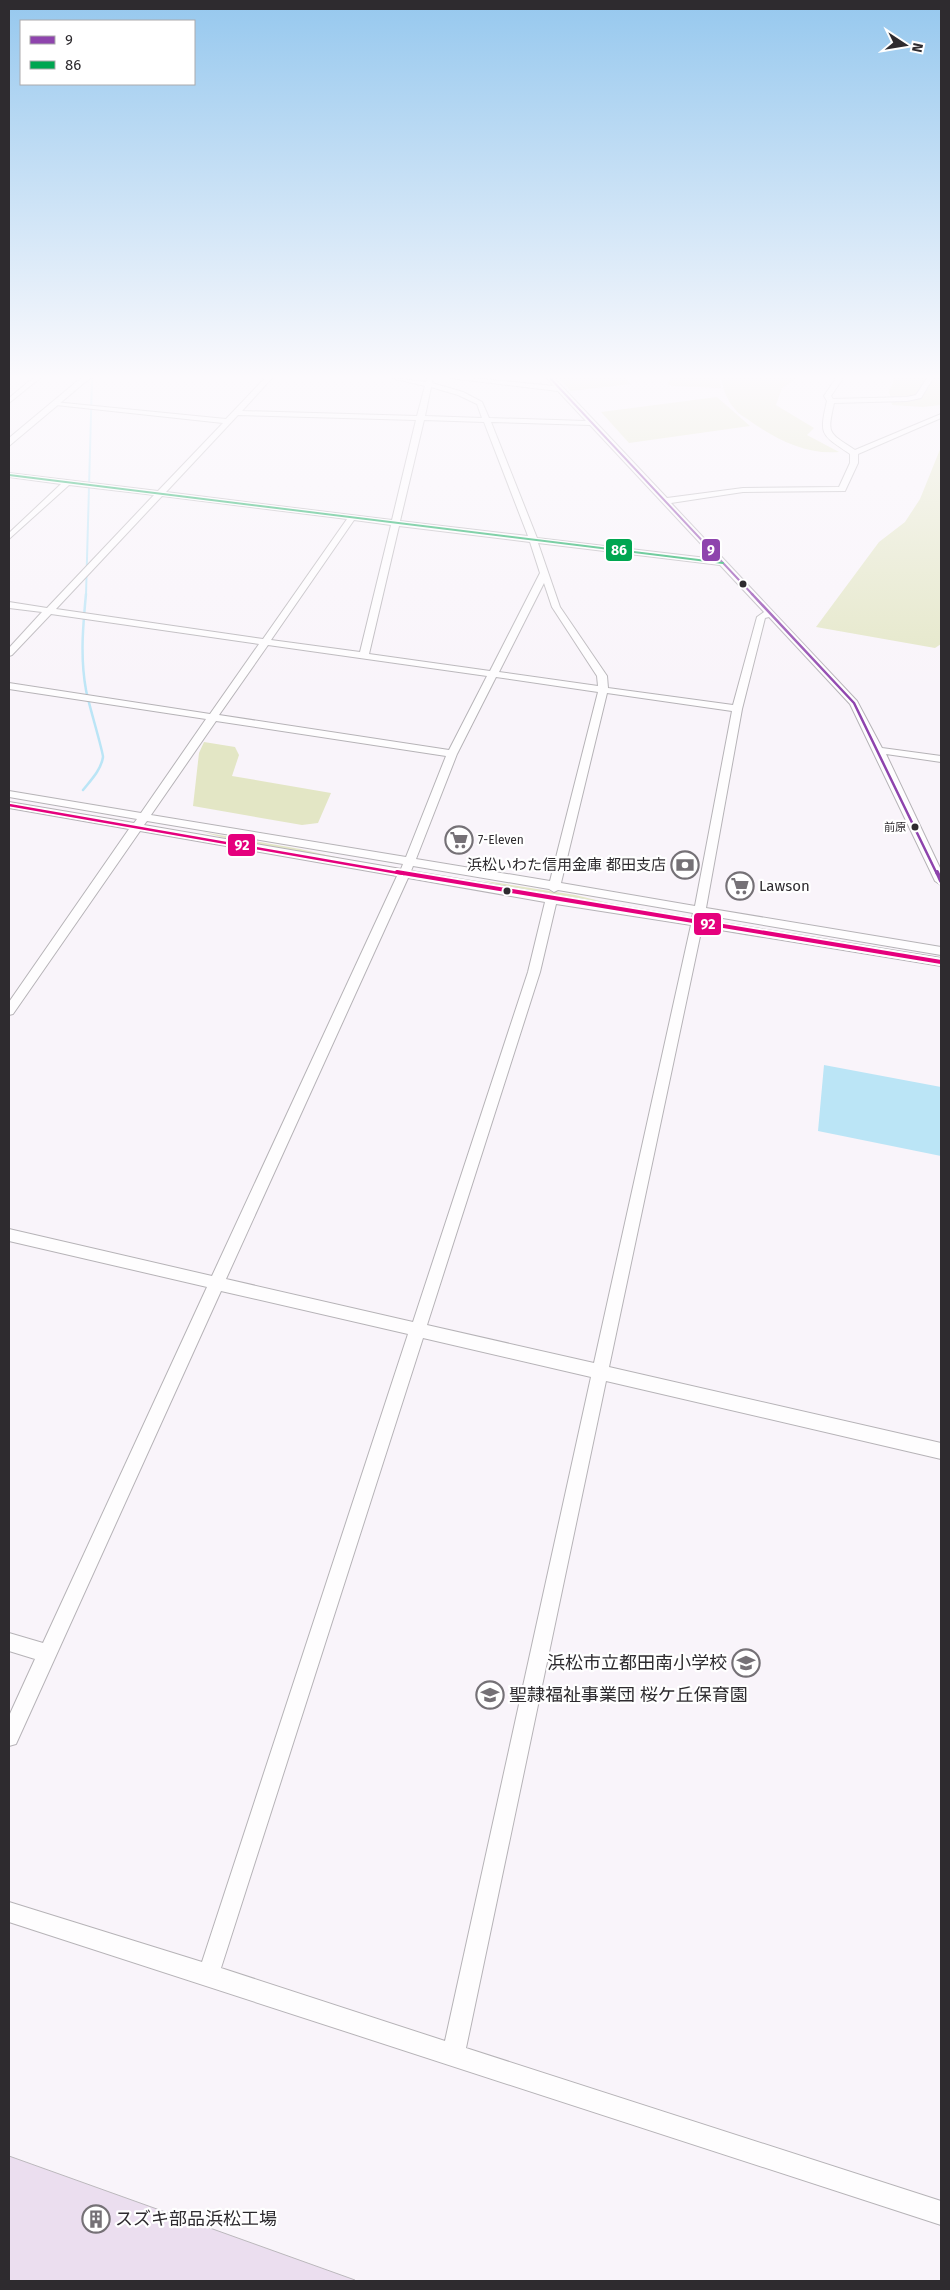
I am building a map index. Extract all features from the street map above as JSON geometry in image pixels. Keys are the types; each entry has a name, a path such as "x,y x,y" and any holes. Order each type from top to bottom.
{"street":[{"path":"9,537 64,485"},
{"path":"93,485 723,563"},
{"path":"9,653 169,485"},
{"path":"364,656 405,485"},
{"path":"208,1975 534,972 603,690 602,676 556,607 512,485"},
{"path":"649,485 854,703 941,881"},
{"path":"665,502 743,490 842,489 844,485"},
{"path":"9,1011 352,518"},
{"path":"9,1738 407,868 452,754 544,574"},
{"path":"9,605 737,709"},
{"path":"453,2055 698,916 737,709 761,617 770,613"},
{"path":"9,686 452,754"},
{"path":"878,750 941,759"},
{"path":"9,794 140,822 552,894 941,951"},
{"path":"9,805 140,822"},
{"path":"698,916 941,962"},
{"path":"9,1235 941,1451"},
{"path":"9,1642 47,1654"},
{"path":"9,1912 941,2213"}],"green space":[{"path":"926,485 941,485 941,644 935,648 816,627 879,542 905,522 920,499"},
{"path":"204,742 235,747 239,755 232,776 331,793 318,823 302,825 193,806 199,753"},
{"path":"202,832 300,849 353,861 244,843"},
{"path":"480,880 575,895 625,907 522,890"}],"water":[{"path":"824,1065 941,1087 941,1156 818,1131"}],"building":[{"name":"スズキ部品浜松工場","path":"9,2156 355,2280 9,2281"}],"waterway":[{"path":"86,595 89,485"},
{"path":"83,790 98,771 103,757 84,678 83,642 86,594"}],"transit line":[{"name":"86","path":"89,485 723,563"},
{"name":"9","path":"650,485 854,703 867,726 941,881"},
{"name":"92","path":"9,805 551,899 941,962"}],"place":[{"name":"前原","path":"915,827"},
{"name":"7-Eleven","path":"459,840"},
{"name":"浜松いわた信用金庫 都田支店","path":"685,865"},
{"name":"Lawson","path":"740,886"},
{"name":"浜松市立都田南小学校","path":"746,1663"},
{"name":"聖隷福祉事業団 桜ケ丘保育園","path":"490,1695"},
{"name":"スズキ部品浜松工場","path":"96,2219"}]}
